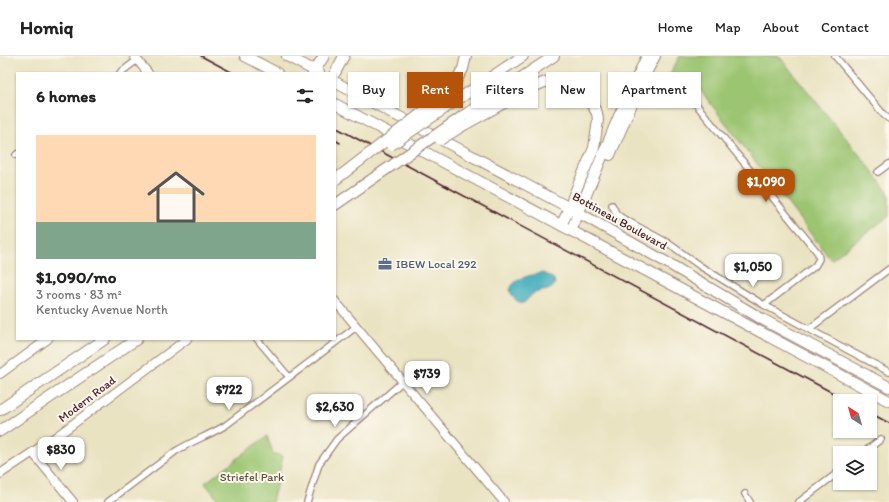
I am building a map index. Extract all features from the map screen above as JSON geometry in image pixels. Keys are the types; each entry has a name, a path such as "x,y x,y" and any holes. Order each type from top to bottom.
{"highway":[{"path":"245,56 275,72"},
{"path":"287,56 316,72 324,56"},
{"path":"336,72 344,56"},
{"path":"336,180 427,109 452,87 463,69 466,56"},
{"path":"336,180 523,56"},
{"path":"336,204 464,121 554,56"},
{"path":"561,225 575,210 588,188 647,56"},
{"path":"588,188 598,178 616,142 641,83 655,56"},
{"path":"464,121 539,84 551,81 570,86 589,100 598,120 594,148 573,197 575,210 571,231"},
{"name":"Bottineau Boulevard","path":"336,83 575,210 653,254 762,319 889,387"},
{"path":"336,105 889,401"},
{"path":"0,410 104,340"},
{"path":"0,431 136,340"}],"street":[{"path":"835,56 889,119"},
{"path":"121,72 136,58 147,72"},
{"path":"699,108 818,253 819,259 815,266 764,305"},
{"path":"878,172 889,164"},
{"path":"612,205 616,213 622,218 668,243 700,266 764,305 889,372"},
{"path":"809,329 889,269"},
{"path":"336,302 504,502"},
{"path":"108,502 186,444 214,432 356,327"},
{"path":"0,374 47,340"},
{"name":"Modern Road","path":"0,474 57,436 186,340"},
{"path":"258,340 289,377"},
{"path":"307,502 313,479 319,464 337,438 402,382"},
{"path":"872,446 882,439"},
{"path":"33,453 73,502"},
{"path":"799,502 833,476"},
{"path":"744,494 750,502"}],"green space":[{"path":"680,56 779,56 870,168 889,194 889,216 831,260 701,91 701,72 671,72"},
{"name":"Striefel Park","path":"267,436 273,453 283,457 272,502 220,502 205,483"}],"water":[{"path":"543,273 554,279 555,284 553,287 549,290 533,294 523,303 518,302 510,290 515,282 524,277"}],"railway":[{"path":"201,56 231,72"},
{"path":"336,128 835,394"},
{"path":"336,141 340,143"},
{"path":"877,417 889,423"}],"place":[{"name":"IBEW Local 292","path":"385,264"}]}
